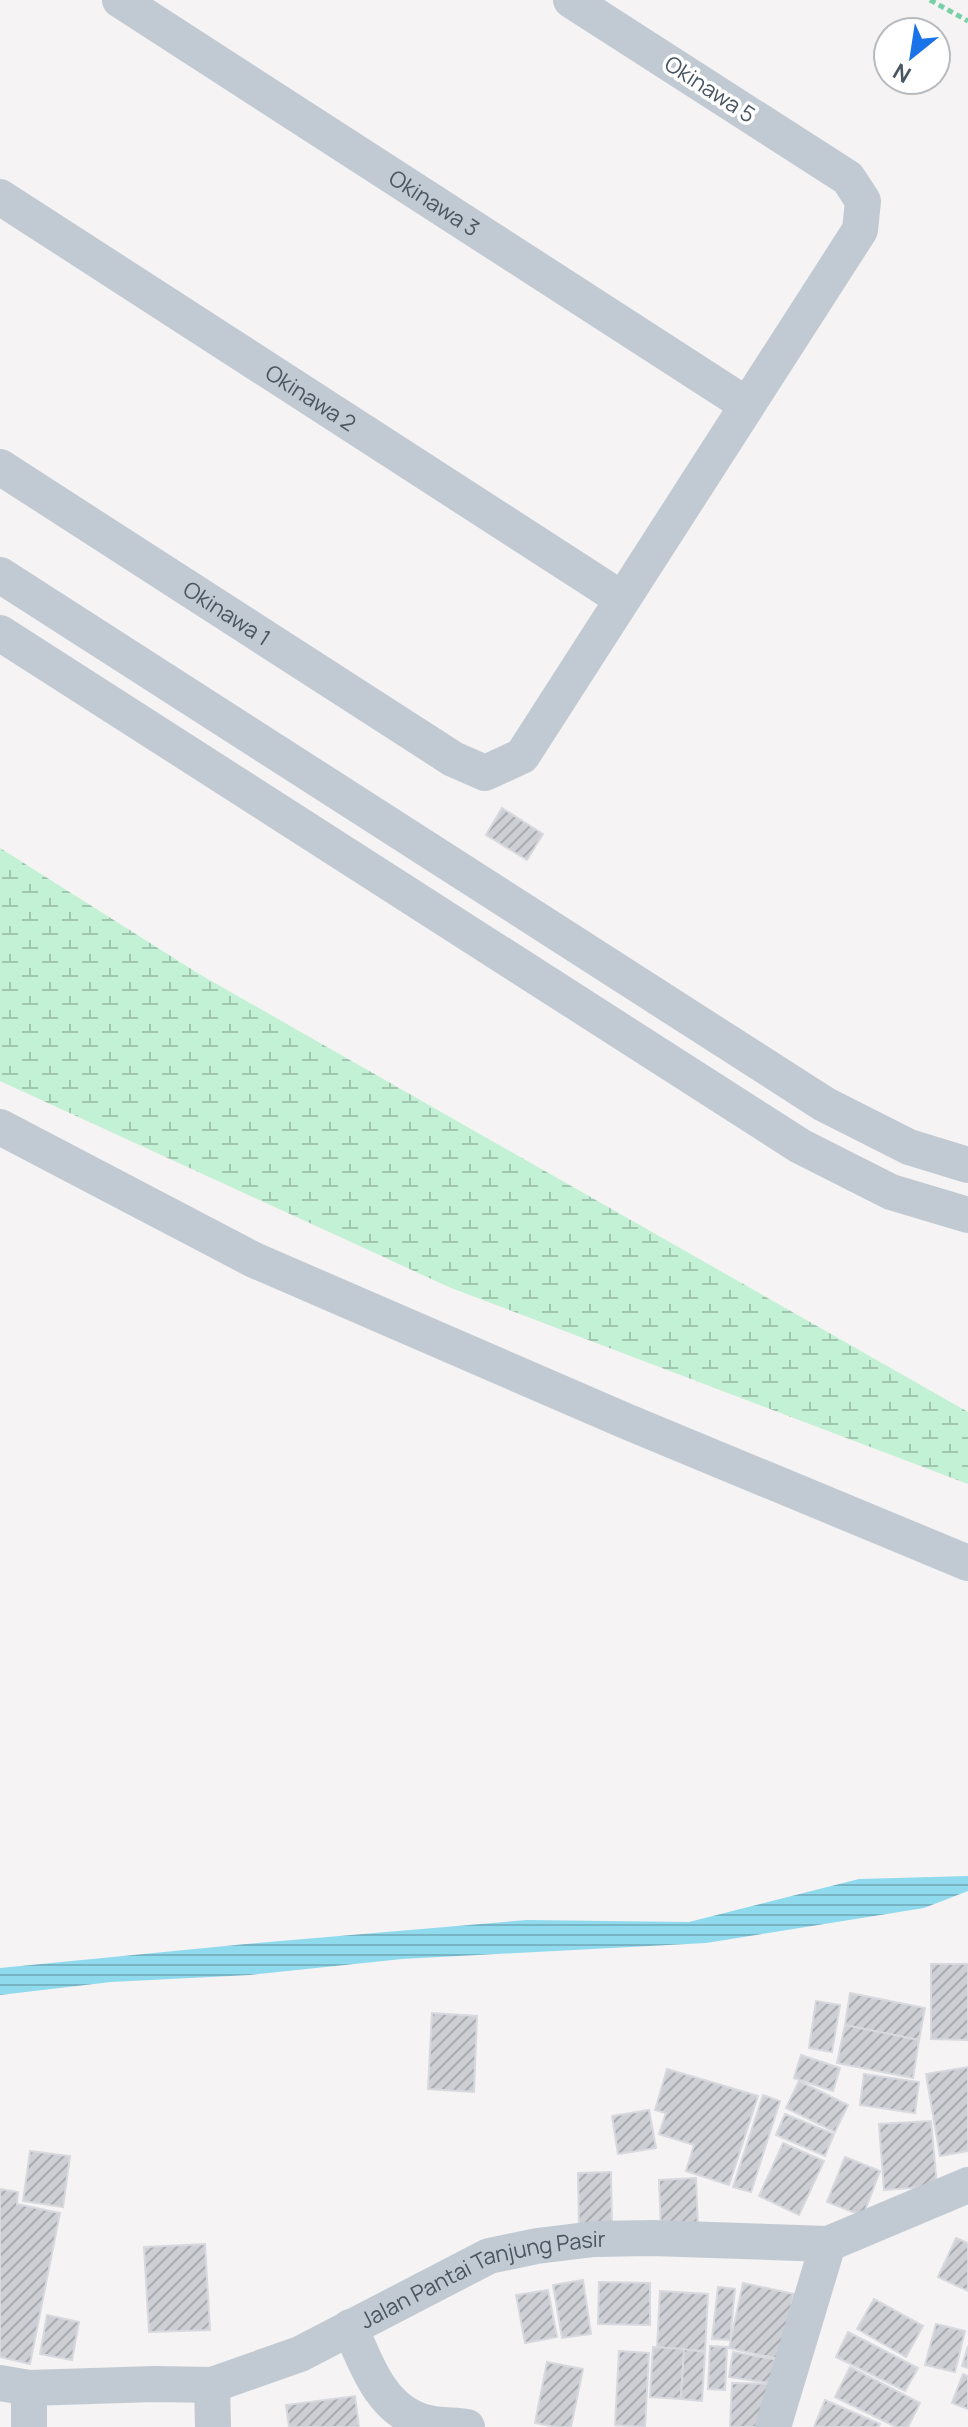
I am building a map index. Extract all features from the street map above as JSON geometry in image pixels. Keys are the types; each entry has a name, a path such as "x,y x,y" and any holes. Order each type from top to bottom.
{"street":[{"name":"Okinawa 3","path":"120,0 747,405"},
{"name":"Okinawa 5","path":"571,0 848,178"},
{"name":"Okinawa 1","path":"0,467 453,759 485,773 522,756 860,230 863,201 848,178"},
{"name":"Okinawa 2","path":"0,197 622,599"},
{"path":"0,575 824,1104 909,1147 968,1165"},
{"path":"0,633 800,1146 891,1192 968,1215"},
{"path":"0,1127 254,1260 628,1422 968,1563"},
{"name":"Jalan Pantai Tanjung Pasir","path":"15,2386 212,2385 300,2354 489,2256 594,2239 828,2244 968,2185"},
{"path":"773,2427 828,2244"},
{"path":"350,2327 376,2385 399,2410 423,2422 467,2427"},
{"path":"212,2385 213,2427"},
{"path":"15,2386 29,2427"}],"path":[{"path":"930,0 968,21"}],"green space":[{"path":"0,848 199,974 968,1412 968,1484 451,1288 0,1081"}],"water":[{"path":"968,1876 968,1891 924,1908 706,1943 402,1959 250,1975 111,1982 0,1995 0,1968 527,1920 689,1922 859,1879"}],"building":[{"path":"502,808 543,834 527,860 486,835"},
{"path":"931,1964 968,1964 968,2040 931,2039"},
{"path":"850,1993 925,2008 919,2040 845,2025"},
{"path":"816,2001 840,2005 832,2052 809,2048"},
{"path":"432,2013 477,2016 474,2092 428,2089"},
{"path":"845,2025 919,2040 913,2078 837,2063"},
{"path":"801,2055 840,2068 833,2091 794,2078"},
{"path":"968,2067 968,2151 940,2156 926,2074"},
{"path":"667,2069 758,2096 729,2185 686,2171 694,2145 659,2134 666,2113 655,2110"},
{"path":"864,2074 919,2082 915,2113 860,2105"},
{"path":"799,2081 848,2105 835,2132 786,2108"},
{"path":"763,2095 780,2101 751,2192 733,2187"},
{"path":"649,2110 656,2148 618,2154 612,2116"},
{"path":"785,2114 834,2134 825,2156 776,2135"},
{"path":"931,2121 937,2186 884,2190 879,2124"},
{"path":"783,2143 824,2161 799,2215 759,2196"},
{"path":"30,2151 70,2156 63,2207 23,2201"},
{"path":"845,2157 880,2171 863,2216 827,2202"},
{"path":"611,2172 612,2229 579,2230 578,2173"},
{"path":"696,2178 698,2228 661,2229 659,2180"},
{"path":"0,2189 18,2192 17,2204 60,2213 30,2364 0,2357"},
{"path":"956,2238 968,2243 968,2291 938,2277"},
{"path":"205,2244 210,2330 149,2332 144,2247"},
{"path":"583,2280 591,2334 562,2338 553,2285"},
{"path":"599,2282 650,2283 650,2325 598,2324"},
{"path":"743,2283 794,2294 779,2359 729,2348"},
{"path":"718,2287 735,2289 730,2340 712,2339"},
{"path":"548,2290 557,2337 525,2343 516,2295"},
{"path":"660,2291 708,2294 705,2351 657,2348"},
{"path":"874,2299 923,2326 906,2357 857,2329"},
{"path":"47,2315 79,2322 72,2360 40,2354"},
{"path":"936,2324 965,2331 955,2372 925,2365"},
{"path":"848,2332 918,2368 905,2391 836,2357"},
{"path":"710,2346 727,2347 725,2390 708,2389"},
{"path":"968,2346 968,2368 962,2366"},
{"path":"653,2347 684,2349 681,2399 650,2397"},
{"path":"684,2349 705,2352 702,2401 681,2399"},
{"path":"619,2351 649,2353 645,2427 615,2425"},
{"path":"733,2352 779,2360 775,2384 729,2377"},
{"path":"547,2362 583,2369 571,2427 535,2423"},
{"path":"850,2367 920,2403 908,2427 896,2427 835,2397"},
{"path":"963,2374 968,2376 968,2409 952,2403"},
{"path":"732,2383 770,2384 768,2427 730,2427"},
{"path":"355,2396 359,2427 289,2427 286,2405"},
{"path":"825,2400 880,2424 878,2427 814,2427"}]}
